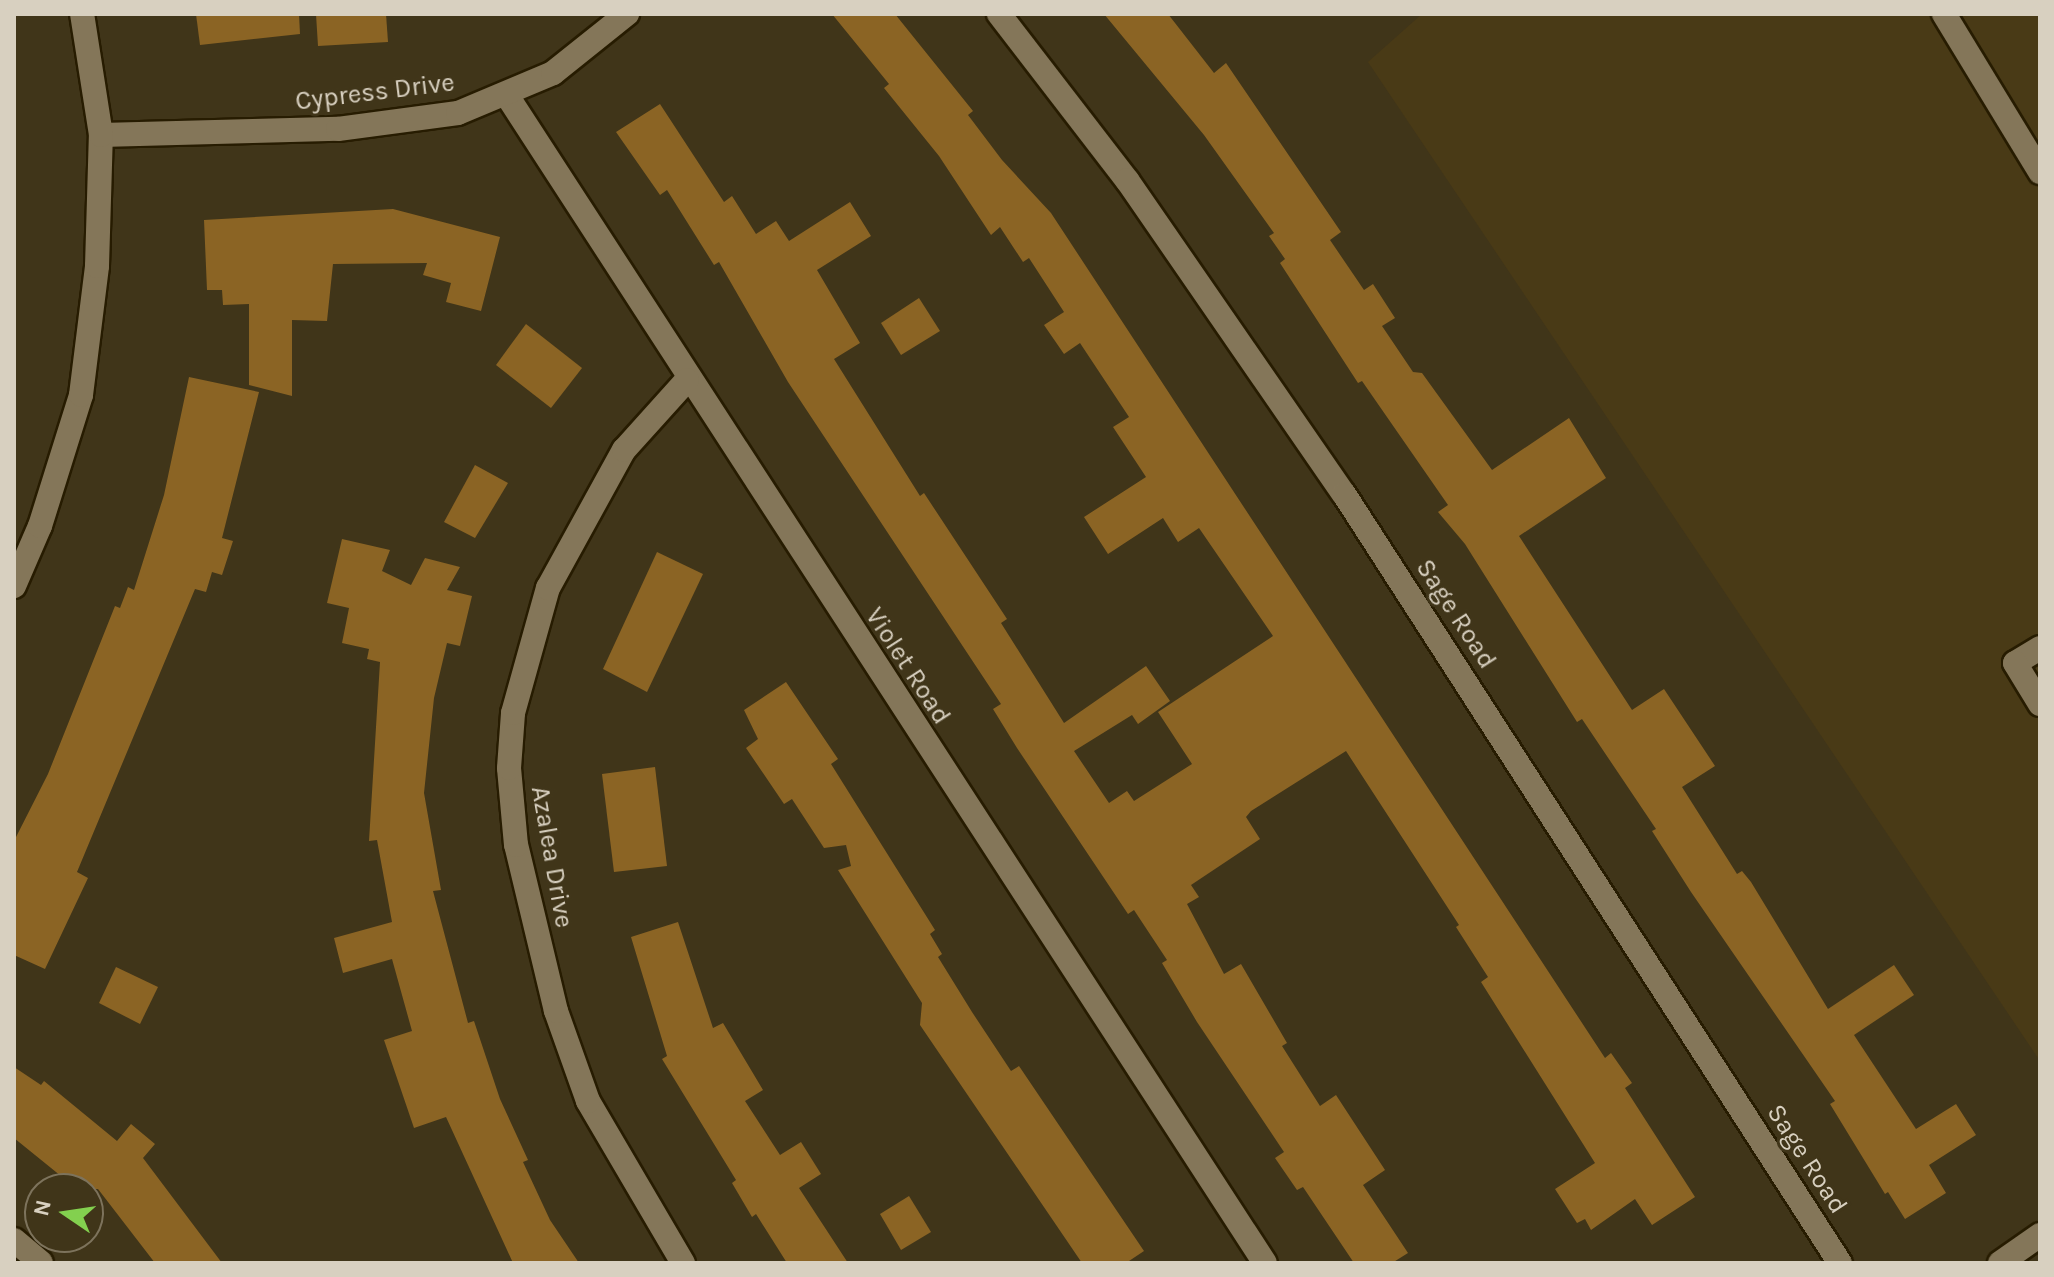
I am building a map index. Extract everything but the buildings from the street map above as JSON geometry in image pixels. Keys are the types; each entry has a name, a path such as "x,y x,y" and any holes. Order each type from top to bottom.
{"street":[{"path":"14,586 40,526 81,395 97,266 101,135 82,14"},
{"name":"Cypress Drive","path":"101,135 338,129 458,113 508,97 553,73 627,14"},
{"name":"Sage Road","path":"999,14 1127,180 1344,494 1840,1263"},
{"path":"1944,14 2040,172"},
{"name":"Violet Road","path":"508,97 687,380 1265,1263"},
{"name":"Azalea Drive","path":"683,1263 588,1101 556,1011 516,845 509,768 513,713 548,588 624,450 687,380"},
{"path":"2040,648 2015,663 2040,704"},
{"path":"2000,1263 2040,1235"},
{"path":"14,1240 41,1263"}],"shaded area":[{"path":"1422,14 2040,14 2040,1061 1368,62"}]}
